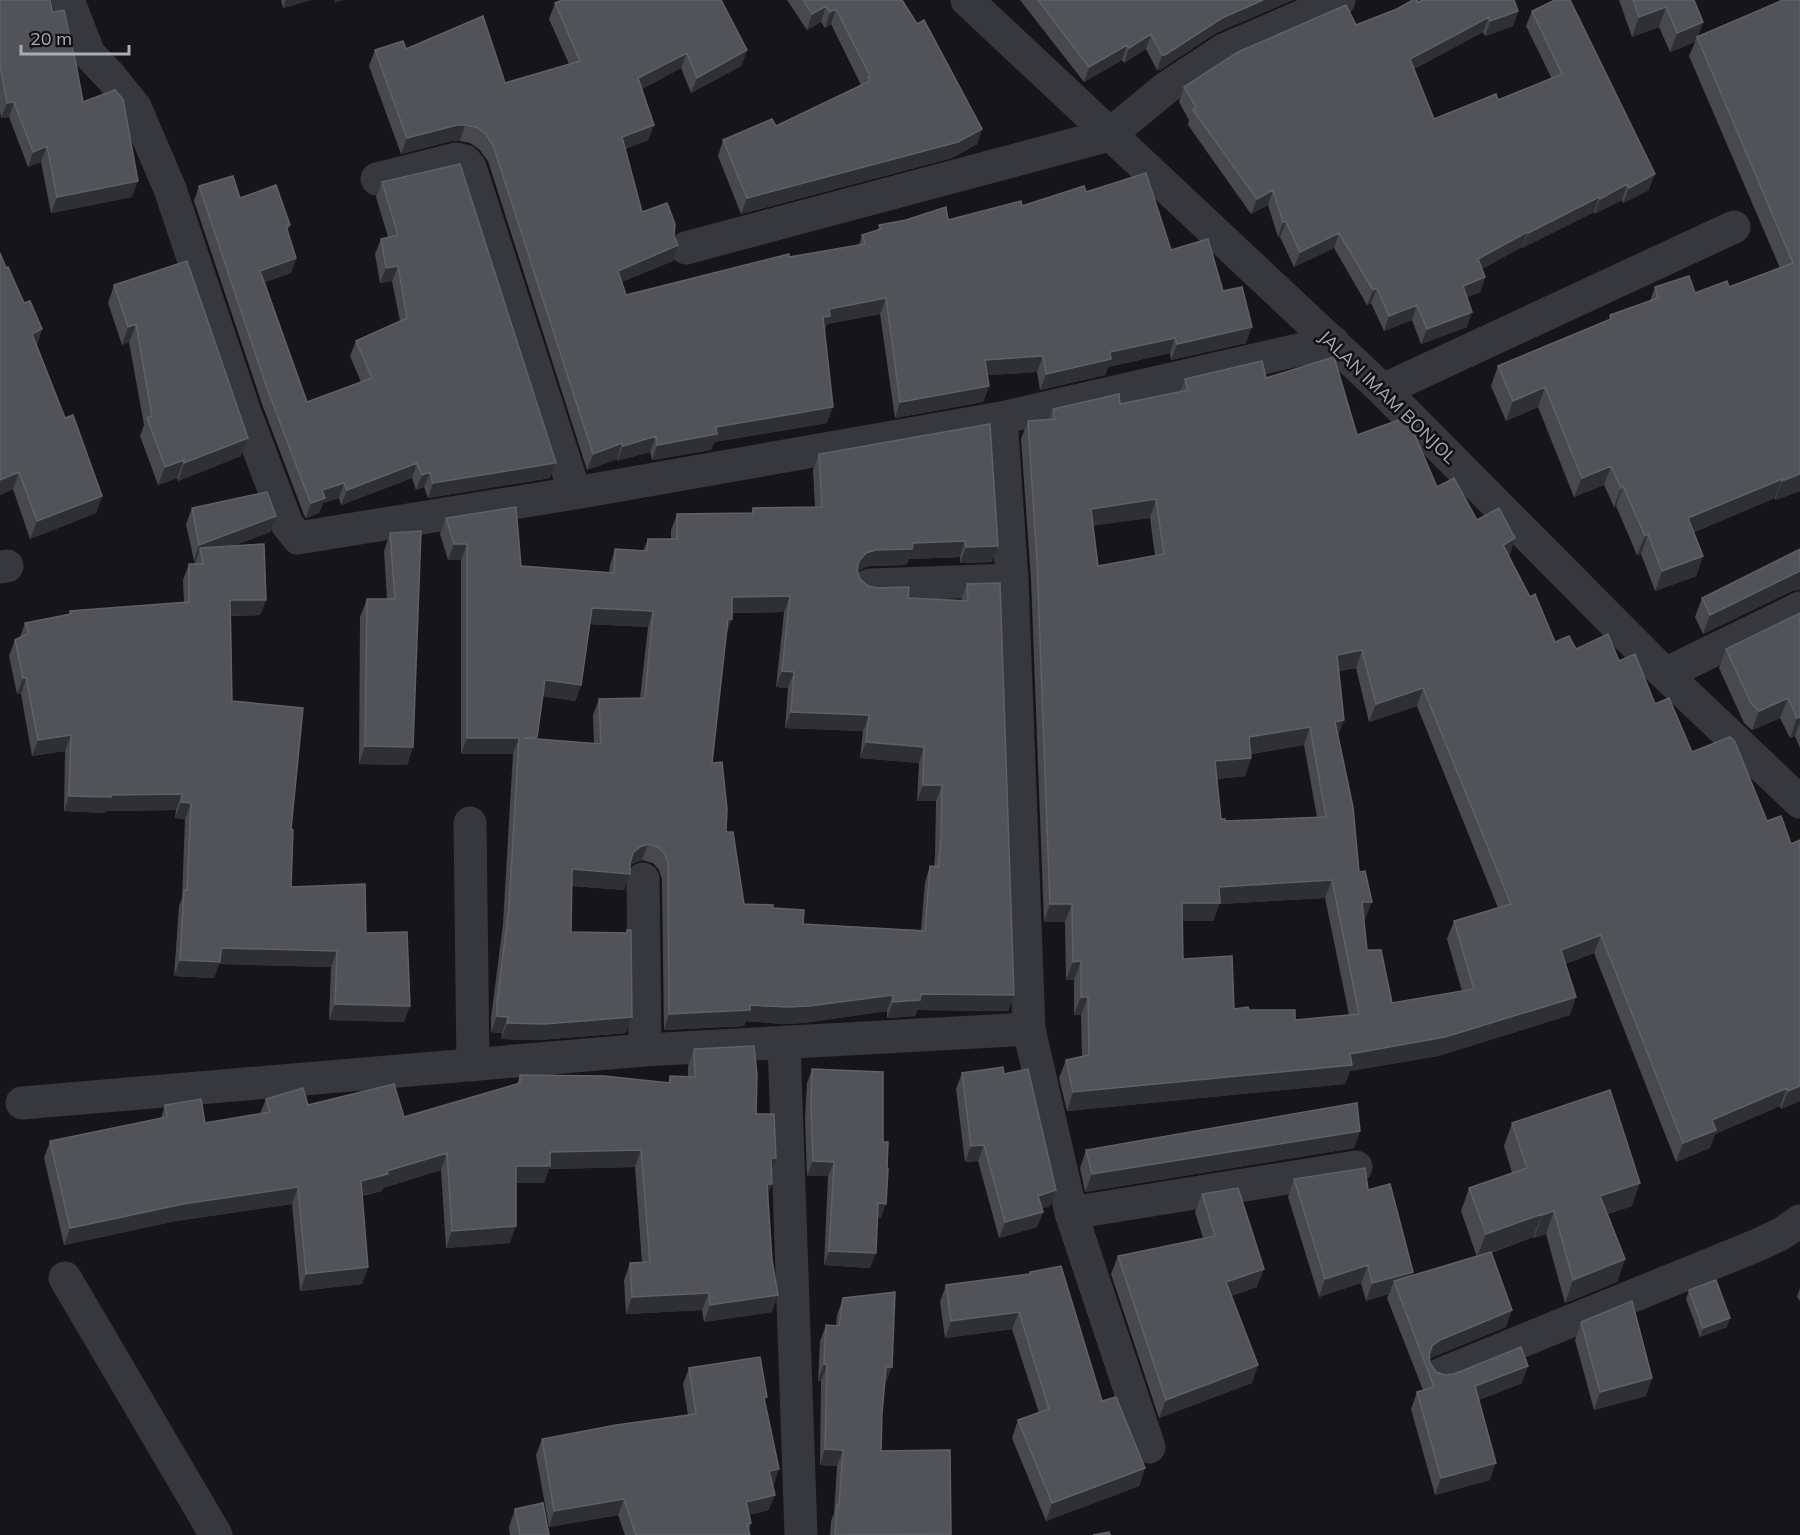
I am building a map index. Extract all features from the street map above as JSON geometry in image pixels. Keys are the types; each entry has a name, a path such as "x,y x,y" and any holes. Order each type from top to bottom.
{"street":[{"path":"68,0 89,54 135,106 170,189 243,410 287,524 298,538 575,493 1001,418 1333,342"},
{"name":"JALAN IMAM BONJOL","path":"967,0 1383,390 1665,674 1800,802"},
{"path":"686,248 1109,135 1166,88 1224,50 1339,0"},
{"path":"377,179 456,159 465,161 470,167 575,493"},
{"path":"1383,390 1734,227"},
{"path":"1001,418 1012,580 1029,1029 1071,1212 1149,1447"},
{"path":"870,585 1012,580"},
{"path":"1665,674 1800,608"},
{"path":"470,823 473,1065"},
{"path":"643,879 645,1050"},
{"path":"22,1103 645,1050 1029,1029"},
{"path":"784,1042 801,1535"},
{"path":"1071,1212 1356,1167"},
{"path":"1441,1374 1760,1244 1800,1221"},
{"path":"65,1278 216,1535"}],"building":[{"path":"0,0 50,0 53,12 64,10 83,102 115,90 123,99 138,181 57,197 47,146 33,152 14,102 7,103 0,64"},
{"path":"562,0 721,0 747,50 697,78 687,53 638,78 654,125 622,137 642,212 667,203 675,224 674,236 678,245 618,271 626,295 789,254 789,257 865,244 862,235 881,229 879,225 906,220 946,207 948,220 1021,201 1022,206 1084,186 1086,192 1146,173 1171,250 1208,239 1223,291 1242,287 1252,327 1177,344 1175,338 1110,352 1111,359 1046,374 1043,356 985,360 989,386 900,402 886,298 829,309 830,316 823,317 833,407 716,427 717,434 657,445 656,436 623,446 622,443 593,454 493,145 485,133 476,127 465,125 407,138 375,50 403,41 406,49 483,16 505,83 580,61 555,3"},
{"path":"803,0 902,0 917,24 924,20 982,129 958,142 747,198 723,140 772,119 776,126 870,81 868,77 870,76 836,9 830,12 826,6 812,14"},
{"path":"1038,0 1263,0 1222,18 1165,55 1162,55 1151,34 1129,48 1127,45 1089,67"},
{"path":"1413,0 1418,2 1423,0 1514,0 1518,11 1490,21 1489,17 1410,59 1434,119 1496,94 1498,100 1562,74 1532,11 1555,0 1570,0 1655,174 1629,188 1627,184 1600,199 1599,197 1478,259 1485,277 1463,286 1472,312 1427,329 1417,305 1389,316 1377,288 1373,290 1339,233 1300,252 1286,222 1283,222 1273,190 1257,199 1193,110 1196,107 1184,87 1238,52 1346,5 1356,25 1397,9"},
{"path":"1633,0 1694,0 1703,22 1677,33 1666,7 1639,17"},
{"path":"1783,0 1800,0 1800,474 1782,481 1782,479 1688,518 1703,556 1662,571 1648,534 1645,536 1623,486 1621,488 1611,466 1582,478 1545,387 1513,401 1498,366 1611,319 1610,315 1658,298 1655,287 1689,276 1695,293 1727,281 1729,287 1793,263 1697,37"},
{"path":"460,164 556,463 433,483 430,472 422,475 417,463 347,490 344,483 322,490 325,498 311,503 267,388 199,186 233,176 240,198 276,185 290,225 286,226 296,258 260,271 307,402 372,378 356,341 407,318 398,266 386,268 381,239 398,235 382,182"},
{"path":"0,253 24,303 30,301 42,329 32,334 65,418 73,415 102,496 37,521 19,472 0,480"},
{"path":"187,261 248,438 184,463 184,460 165,467 147,418 152,416 136,324 128,327 114,285"},
{"path":"1334,357 1357,435 1407,417 1437,487 1454,478 1477,520 1499,508 1515,538 1503,545 1530,597 1535,594 1555,642 1569,636 1576,649 1608,634 1619,661 1635,654 1655,704 1669,698 1692,752 1730,737 1735,742 1767,821 1781,816 1791,844 1800,840 1800,1086 1788,1091 1787,1088 1712,1120 1716,1130 1683,1143 1601,935 1561,950 1576,997 1445,1037 1350,1054 1352,1065 1073,1092 1066,1060 1089,1055 1088,997 1081,997 1081,961 1073,962 1072,904 1050,904 1037,561 1028,421 1055,419 1053,409 1119,394 1120,404 1188,390 1185,379 1262,361 1266,378","holes":["1156,499 1164,554 1098,566 1091,509","1362,650 1376,704 1423,688 1511,904 1454,921 1474,989 1392,1003 1381,950 1367,950 1362,902 1372,902 1365,871 1359,872 1353,807 1335,722 1344,720 1337,655","1310,727 1326,817 1225,821 1221,819 1215,761 1251,758 1249,737","1332,880 1359,1014 1295,1020 1295,1010 1249,1010 1248,1007 1234,1009 1232,956 1183,959 1182,903 1220,903 1219,887"]},
{"path":"990,424 998,546 966,547 965,541 913,543 912,549 875,550 866,553 859,561 857,570 860,579 868,586 909,587 908,598 968,601 967,584 1000,583 1014,995 921,994 920,1000 893,1002 893,995 809,1006 750,1005 750,1010 669,1014 668,863 665,854 658,847 648,844 633,853 630,874 572,869 571,932 627,933 627,930 631,930 632,1017 544,1024 507,1023 508,1017 497,1016 497,1002 509,908 519,738 467,738 467,544 454,544 446,518 516,507 521,566 614,573 615,549 647,551 648,539 677,539 677,514 753,513 753,508 822,507 819,454","holes":["790,596 782,671 794,672 791,712 869,715 866,742 924,747 923,785 942,785 938,867 930,866 925,931 803,924 804,910 773,908 773,905 744,904 733,832 726,832 727,809 722,762 712,763 728,619 732,619 732,597","592,608 653,611 645,698 599,699 601,744 524,738 537,737 545,680 581,685"]},
{"path":"267,492 276,516 199,545 192,508"},
{"path":"421,531 413,747 365,746 367,599 395,599 390,533"},
{"path":"264,544 266,600 230,600 232,701 303,708 291,829 293,830 291,887 365,884 366,933 407,932 410,1006 335,1004 337,951 221,948 220,962 180,960 184,890 187,890 191,803 181,802 182,794 69,796 71,735 38,740 26,678 23,678 15,640 29,633 25,623 71,614 70,611 189,602 189,564 203,564 200,548"},
{"path":"1800,549 1800,571 1710,615 1702,598"},
{"path":"1800,613 1800,717 1797,718 1788,698 1759,711 1751,703 1726,649"},
{"path":"754,1046 757,1075 756,1114 774,1114 776,1158 771,1158 772,1184 767,1184 772,1260 778,1295 710,1305 709,1293 632,1297 630,1263 650,1262 641,1150 550,1152 550,1166 516,1166 516,1226 452,1231 447,1153 387,1171 388,1174 361,1181 368,1267 306,1274 298,1187 183,1204 70,1228 50,1141 167,1117 165,1105 201,1099 205,1123 270,1112 266,1099 303,1088 308,1105 394,1084 404,1117 520,1083 520,1075 604,1076 670,1083 670,1076 695,1077 694,1049"},
{"path":"1003,1067 1004,1074 1028,1069 1056,1190 1038,1196 1043,1212 1005,1222 984,1145 971,1146 962,1073"},
{"path":"812,1069 883,1072 883,1142 888,1142 888,1169 886,1204 878,1203 876,1253 829,1251 834,1162 813,1161"},
{"path":"1610,1090 1640,1183 1600,1196 1625,1259 1573,1280 1554,1211 1486,1234 1469,1188 1527,1168 1512,1123"},
{"path":"1357,1103 1360,1131 1092,1174 1086,1150"},
{"path":"1365,1168 1368,1190 1390,1184 1413,1272 1372,1283 1368,1265 1325,1279 1294,1179"},
{"path":"1238,1188 1264,1269 1226,1282 1258,1365 1166,1400 1118,1256 1215,1236 1202,1194"},
{"path":"1491,1252 1512,1310 1440,1340 1432,1346 1429,1355 1430,1363 1436,1372 1445,1375 1454,1374 1521,1347 1528,1366 1475,1386 1496,1463 1441,1478 1417,1392 1434,1387 1394,1281"},
{"path":"1061,1266 1102,1401 1116,1397 1145,1468 1052,1503 1018,1420 1049,1409 1019,1312 951,1321 946,1285 1030,1274 1030,1272"},
{"path":"1716,1280 1730,1318 1703,1328 1689,1290"},
{"path":"895,1292 892,1367 886,1367 881,1451 950,1450 951,1534 835,1535 843,1450 825,1449 826,1325 839,1326 843,1298"},
{"path":"1632,1301 1652,1378 1600,1392 1581,1322"},
{"path":"760,1357 767,1397 764,1398 779,1469 769,1471 775,1495 746,1502 751,1523 747,1524 750,1535 636,1535 624,1499 554,1511 542,1439 616,1425 696,1414 689,1368"},
{"path":"543,1503 549,1535 520,1535 515,1509"},
{"path":"1109,1532 1110,1535 1093,1535"}]}
